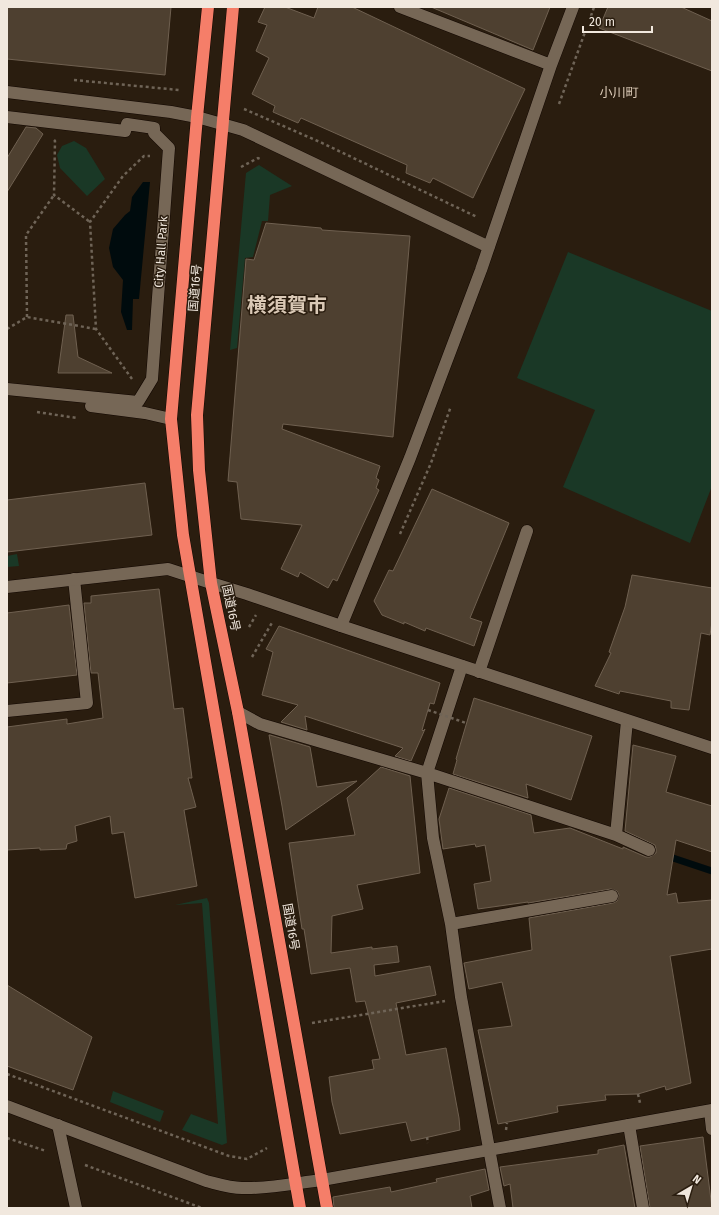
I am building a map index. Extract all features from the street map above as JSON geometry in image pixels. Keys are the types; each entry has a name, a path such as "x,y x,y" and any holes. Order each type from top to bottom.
{"highway":[{"name":"国道16号","path":"208,7 171,419 183,535 300,1208"},
{"name":"国道16号","path":"233,7 224,125 197,415 199,470 211,583 238,712 327,1208"}],"street":[{"path":"400,7 433,13 551,65"},
{"path":"341,626 410,458 489,247 551,65 573,7"},
{"path":"7,92 171,112 197,117 243,130 489,247"},
{"name":"City Hall Park","path":"7,117 125,132 126,124 154,128 154,133 169,148 152,379 138,402 7,389"},
{"path":"7,394 145,413 171,419"},
{"path":"479,672 528,531"},
{"path":"7,587 168,569 712,748"},
{"path":"7,711 87,703 74,579"},
{"path":"462,666 427,772 433,838 451,924 461,997 500,1208"},
{"path":"238,712 260,724 427,772 616,835 649,850"},
{"path":"616,835 627,721"},
{"path":"451,924 612,896"},
{"path":"7,1106 206,1181 242,1188 322,1180 711,1111 712,1129"},
{"path":"58,1125 76,1208"},
{"path":"629,1125 642,1208"}],"path":[{"path":"72,80 179,90"},
{"path":"244,108 320,142 477,217"},
{"path":"27,317 26,235 54,195 55,141 50,136"},
{"path":"134,383 96,329 90,222 123,176 144,156 151,156"},
{"path":"54,195 90,222"},
{"path":"7,329 27,317 96,329"},
{"path":"252,657 274,618"},
{"path":"428,710 466,724"},
{"path":"453,724 455,717"},
{"path":"312,1023 451,1000"},
{"path":"7,1074 229,1156 247,1159 267,1148"},
{"path":"638,1094 640,1103"},
{"path":"501,1131 506,1130 506,1123"},
{"path":"7,1138 65,1157 202,1208"}],"green space":[{"path":"74,141 86,148 105,179 87,196 60,168 57,155 62,146"},
{"path":"259,165 292,186 270,195 268,221 262,221 253,257 245,258 237,348 230,350 246,173"},
{"path":"568,252 712,311 712,486 690,543 563,487 595,410 517,378"},
{"path":"17,554 19,566 7,567 7,556"},
{"path":"207,898 209,903 227,1143 222,1145 182,1130 191,1114 218,1124 202,903 175,905"},
{"path":"113,1091 164,1111 160,1122 110,1102"}],"shaded area":[{"path":"143,182 150,182 139,299 133,299 132,330 127,330 121,312 123,280 113,267 109,248 113,229 130,211 132,197"}],"building":[{"path":"7,7 171,7 165,75 7,59"},
{"path":"265,7 285,7 314,18 318,7 352,7 525,89 473,198 433,178 430,183 406,173 407,165 301,118 298,123 273,112 275,106 252,94 269,58 256,51 267,25 258,22"},
{"path":"431,7 550,7 533,50"},
{"path":"608,7 681,7 712,21 712,71 599,28"},
{"path":"26,127 36,128 43,134 7,192 7,158"},
{"path":"266,223 321,228 322,230 410,236 393,437 283,424 282,429 380,466 376,478 379,480 376,488 379,490 337,581 333,579 328,588 300,572 298,577 281,569 302,525 241,519 237,482 228,481 246,259 254,260"},
{"path":"66,315 73,315 78,357 112,373 58,373"},
{"path":"145,483 152,535 7,552 7,500"},
{"path":"432,489 509,523 470,618 482,622 474,646 426,628 425,631 382,615 374,601 389,570 393,571"},
{"path":"632,575 712,588 712,622 710,635 701,633 689,710 671,708 671,701 620,691 619,694 595,686 611,653 609,652 625,607"},
{"path":"159,589 174,709 183,708 192,778 188,778 196,807 184,810 197,886 135,898 124,832 112,834 110,816 75,826 77,841 67,844 66,849 40,850 40,848 7,850 7,727 67,719 67,724 103,718 98,673 91,673 84,603 91,603 91,596"},
{"path":"69,605 77,675 7,683 7,613"},
{"path":"279,626 440,683 434,704 430,703 422,730 423,731 425,729 411,761 395,756 403,748 305,716 307,730 281,722 298,705 262,695 273,652 266,649"},
{"path":"474,698 592,736 571,800 526,784 528,798 453,774"},
{"path":"269,735 310,747 317,787 357,781 286,830"},
{"path":"633,745 676,756 666,792 712,806 712,852 676,840 667,895 676,893 678,903 712,900 712,949 670,956 691,1083 666,1090 665,1086 638,1094 605,1095 606,1100 557,1106 558,1112 498,1124 478,1030 512,1026 502,982 469,989 464,963 532,950 529,918 613,903 617,901 619,895 617,891 611,889 528,903 478,909 474,884 491,881 485,845 476,847 475,844 443,849 439,819 449,788 531,815 534,833 570,828 623,849 623,847 646,857 650,857 656,853 655,845 625,831"},
{"path":"381,767 410,776 420,873 357,885 363,909 332,916 331,953 372,947 372,949 397,946 399,962 374,965 375,976 430,966 436,995 396,1003 406,1055 446,1048 460,1130 411,1141 406,1122 340,1134 332,1102 329,1077 374,1069 372,1060 380,1059 365,1001 356,1002 350,968 311,974 304,929 302,929 289,843 355,835 347,798"},
{"path":"7,985 92,1037 73,1090 7,1066"},
{"path":"703,1137 712,1208 650,1208 640,1146"},
{"path":"624,1145 635,1208 513,1208 510,1184 504,1186 500,1167 598,1154 598,1150"},
{"path":"485,1169 489,1190 470,1196 472,1208 334,1208 333,1197 390,1187 391,1192 437,1182 436,1179"}],"waterway":[{"path":"670,857 712,871"}],"district":[{"name":"小川町","path":"619,92"},
{"name":"横須賀市","path":"287,305"}]}
